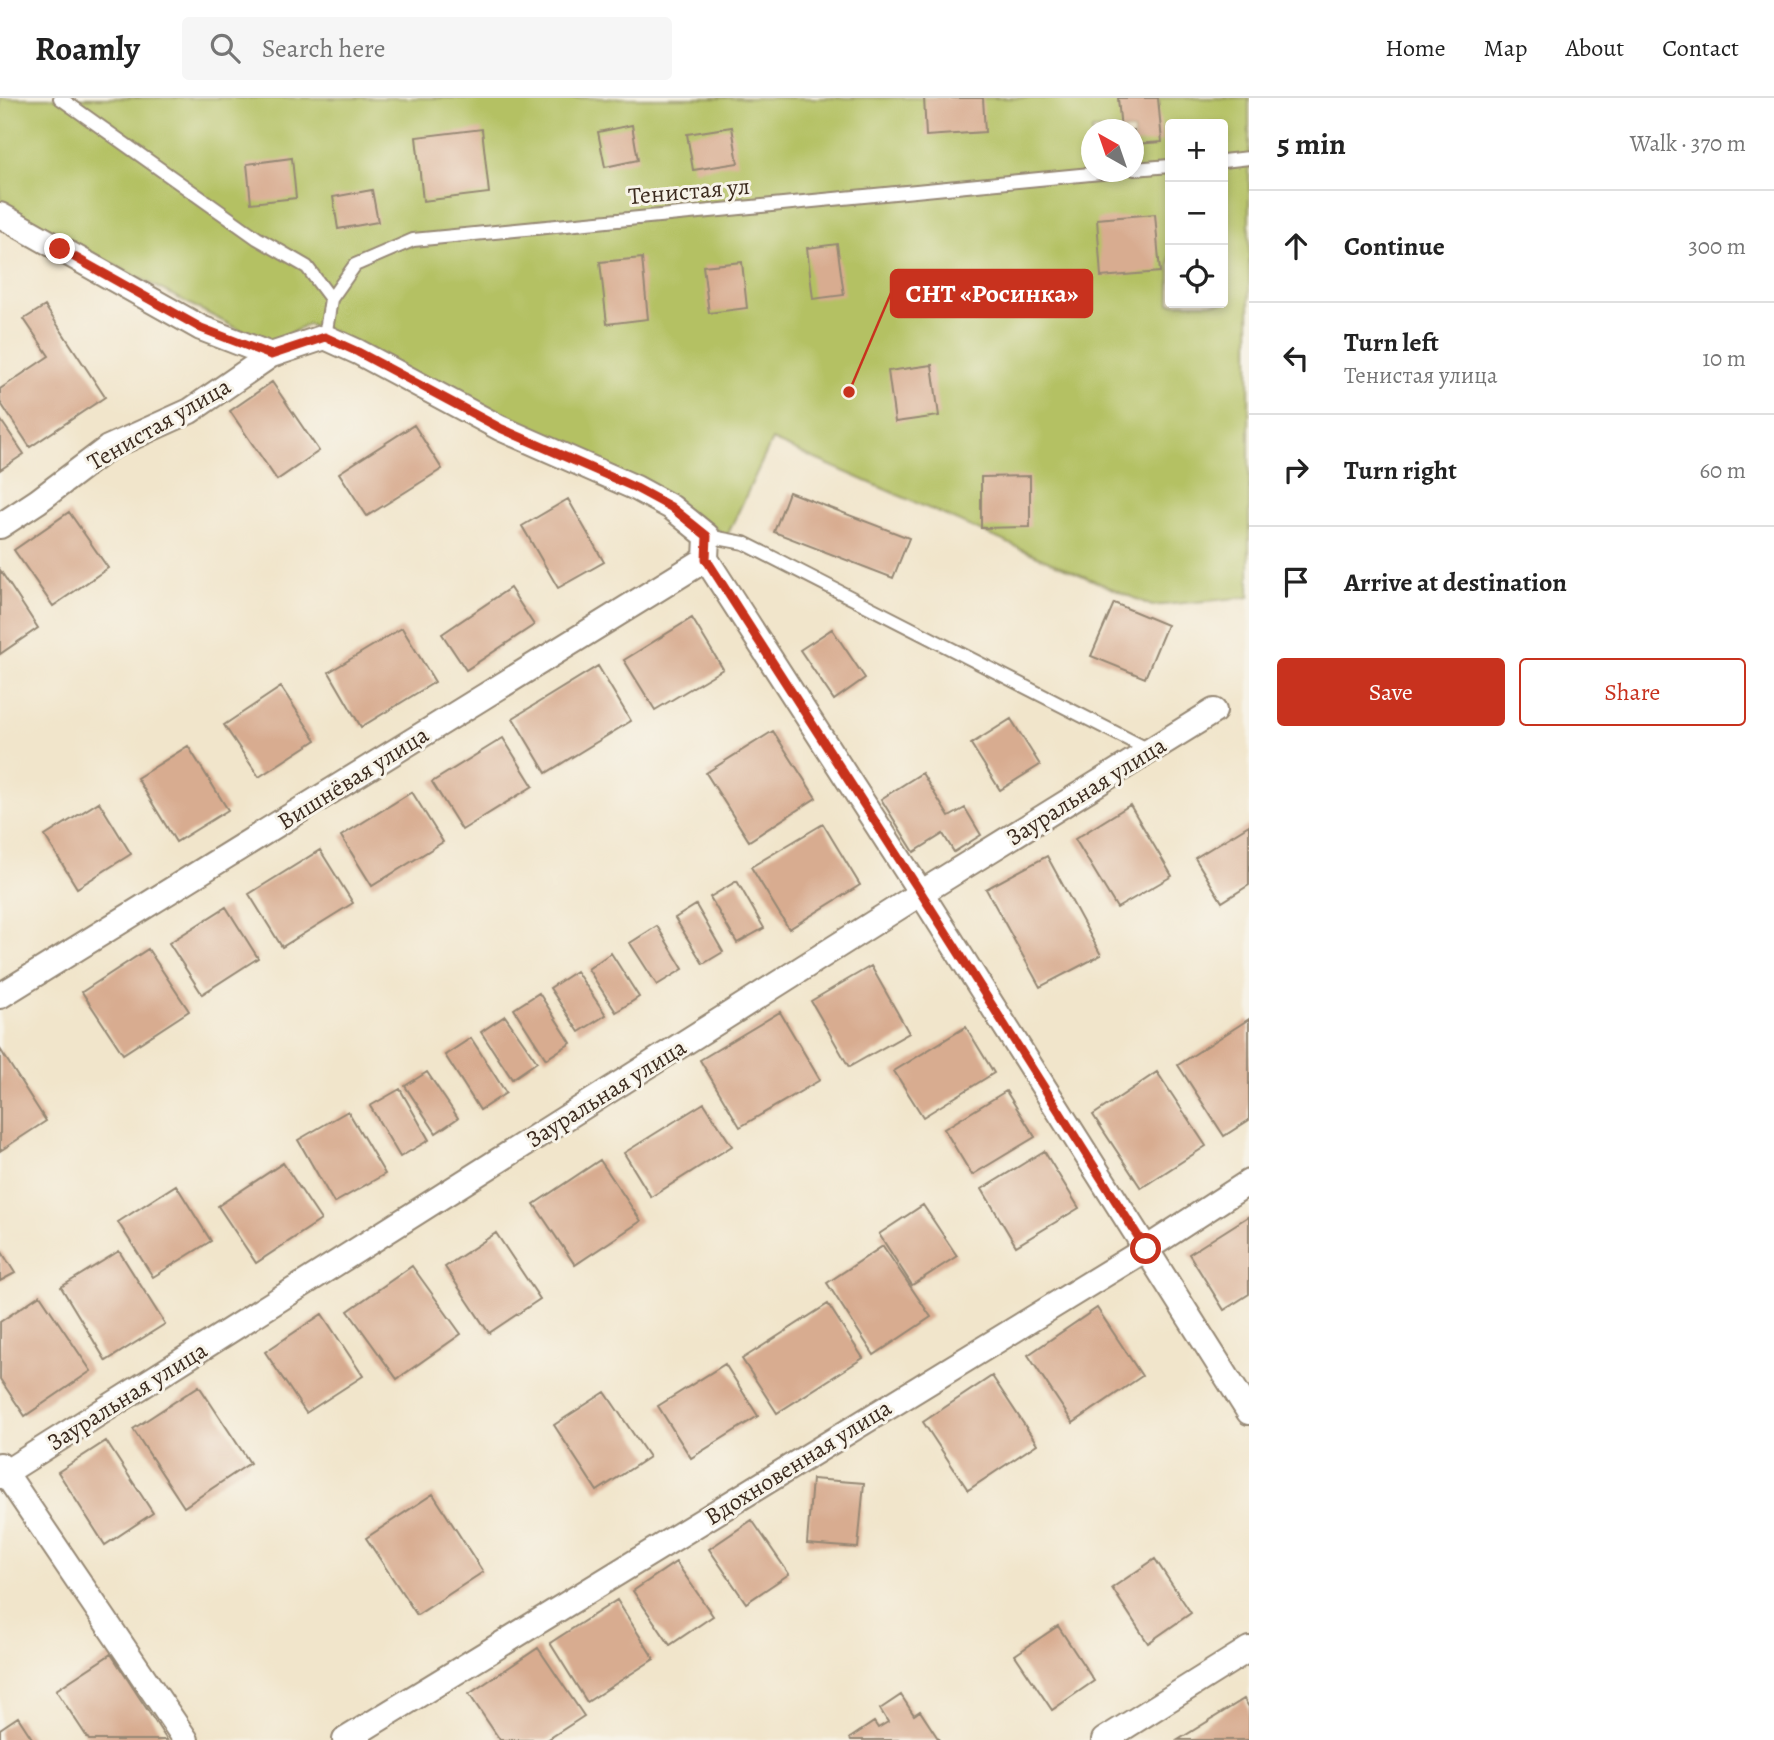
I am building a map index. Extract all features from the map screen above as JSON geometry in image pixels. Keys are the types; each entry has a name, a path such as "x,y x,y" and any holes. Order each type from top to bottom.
{"street":[{"path":"0,215 201,328 271,355"},
{"path":"325,337 500,428 636,488 671,507 706,547 1249,1412"},
{"name":"Тенистая улица","path":"0,526 108,448 190,411 271,355 325,337"},
{"name":"Вишнёвая улица","path":"0,996 706,547"},
{"name":"Зауральная улица","path":"2,1472 1214,711"},
{"name":"Вдохновенная улица","path":"345,1740 1146,1249 1249,1182"},
{"path":"2,1472 186,1740"},
{"path":"1104,1740 1249,1648"}],"lane":[{"path":"60,98 257,238 307,267 331,299"},
{"path":"1228,160 1249,158"},
{"path":"1144,168 1165,166"},
{"name":"Тенистая ул","path":"325,337 331,299 355,265 413,240 1081,175"},
{"path":"706,547 744,543 1151,751"}],"green space":[{"path":"0,98 1249,98 1249,597 1152,606 772,440 727,536 657,492 308,324 269,345 0,206"}],"building":[{"path":"924,98 983,98 985,132 926,136"},
{"path":"1118,98 1158,98 1162,142 1144,143 1144,119 1120,119"},
{"path":"632,125 638,160 605,167 598,132"},
{"path":"732,127 738,163 693,170 687,134"},
{"path":"482,129 489,193 423,201 416,137"},
{"path":"292,158 296,198 251,203 247,164"},
{"path":"372,190 378,222 338,229 333,197"},
{"path":"1155,214 1160,272 1101,277 1097,219"},
{"path":"837,244 844,295 813,299 807,248"},
{"path":"642,258 648,319 607,324 600,262"},
{"path":"742,262 747,308 709,313 703,266"},
{"path":"45,306 105,397 30,447 0,402 0,389 49,356 24,319"},
{"path":"932,365 939,416 895,422 888,371"},
{"path":"272,382 319,451 277,480 230,411"},
{"path":"0,419 24,454 0,470"},
{"path":"414,425 442,469 367,516 339,473"},
{"path":"1030,476 1030,527 981,528 981,477"},
{"path":"789,492 909,538 893,578 774,532"},
{"path":"568,499 604,562 558,588 522,526"},
{"path":"69,512 108,568 53,606 14,550"},
{"path":"0,570 38,628 0,654"},
{"path":"510,588 534,625 466,670 442,634"},
{"path":"1114,603 1167,625 1145,678 1091,656"},
{"path":"692,618 723,669 655,710 624,660"},
{"path":"402,628 435,682 361,727 329,672"},
{"path":"832,629 865,678 834,700 800,650"},
{"path":"598,666 631,721 546,773 513,718"},
{"path":"281,687 316,740 259,777 224,725"},
{"path":"1011,719 1040,765 1000,790 971,744"},
{"path":"773,731 816,798 749,841 706,773"},
{"path":"503,738 533,786 462,830 432,782"},
{"path":"188,746 228,810 176,842 137,778"},
{"path":"922,773 949,817 965,808 981,835 954,852 943,834 914,852 881,799"},
{"path":"412,792 443,842 372,886 341,836"},
{"path":"99,802 131,854 77,888 45,836"},
{"path":"1130,805 1172,876 1117,908 1075,839"},
{"path":"823,824 860,885 789,929 751,867"},
{"path":"1249,825 1249,885 1222,902 1195,858"},
{"path":"320,850 353,903 282,947 249,894"},
{"path":"1047,856 1101,955 1040,987 986,889"},
{"path":"737,881 764,928 737,943 710,897"},
{"path":"696,905 723,952 703,964 675,918"},
{"path":"226,907 258,958 202,994 169,943"},
{"path":"657,926 683,969 657,985 630,943"},
{"path":"148,949 189,1011 123,1054 82,992"},
{"path":"611,953 639,997 616,1012 588,969"},
{"path":"871,966 909,1033 849,1067 811,1001"},
{"path":"576,971 606,1015 579,1032 550,988"},
{"path":"539,993 571,1043 546,1059 514,1009"},
{"path":"780,1012 820,1080 740,1127 700,1060"},
{"path":"505,1016 537,1062 512,1079 481,1032"},
{"path":"1249,1019 1249,1120 1224,1136 1178,1065"},
{"path":"966,1027 994,1073 923,1117 894,1071"},
{"path":"471,1038 506,1093 480,1110 445,1055"},
{"path":"0,1049 46,1121 0,1151"},
{"path":"427,1072 458,1118 436,1133 405,1086"},
{"path":"1157,1072 1206,1146 1141,1188 1093,1115"},
{"path":"400,1089 429,1140 400,1157 370,1106"},
{"path":"1006,1091 1035,1137 972,1175 944,1129"},
{"path":"704,1103 732,1146 651,1197 624,1153"},
{"path":"348,1111 385,1174 334,1203 298,1140"},
{"path":"1044,1151 1079,1208 1016,1246 982,1189"},
{"path":"600,1160 641,1221 575,1265 534,1204"},
{"path":"283,1163 321,1220 256,1263 218,1206"},
{"path":"176,1185 211,1241 153,1277 118,1222"},
{"path":"923,1205 957,1256 912,1285 879,1234"},
{"path":"1249,1216 1249,1294 1224,1310 1189,1254"},
{"path":"496,1233 540,1299 489,1333 445,1267"},
{"path":"883,1246 931,1317 874,1355 827,1283"},
{"path":"0,1249 15,1273 0,1281"},
{"path":"119,1251 165,1324 106,1361 61,1287"},
{"path":"412,1266 461,1334 397,1379 348,1311"},
{"path":"40,1295 91,1371 25,1416 0,1379 0,1322"},
{"path":"828,1304 863,1358 777,1413 742,1359"},
{"path":"1097,1308 1142,1376 1073,1423 1028,1355"},
{"path":"322,1314 363,1376 306,1413 265,1352"},
{"path":"725,1364 758,1416 691,1458 658,1406"},
{"path":"992,1376 1037,1444 968,1490 923,1422"},
{"path":"199,1386 250,1463 184,1507 133,1429"},
{"path":"605,1392 649,1457 597,1491 554,1425"},
{"path":"106,1441 153,1513 105,1545 58,1472"},
{"path":"812,1479 864,1483 858,1548 807,1544"},
{"path":"433,1494 483,1572 417,1615 366,1538"},
{"path":"752,1520 789,1574 746,1603 709,1549"},
{"path":"1155,1559 1191,1613 1148,1643 1112,1588"},
{"path":"676,1562 713,1616 670,1645 633,1591"},
{"path":"617,1600 654,1659 587,1702 550,1643"},
{"path":"1058,1626 1094,1681 1052,1710 1015,1655"},
{"path":"538,1648 584,1716 547,1740 500,1740 469,1694"},
{"path":"111,1654 167,1740 89,1740 56,1690"},
{"path":"901,1695 914,1715 920,1711 939,1740 851,1740 850,1738 874,1722 878,1728 888,1722 880,1709"},
{"path":"1244,1699 1249,1707 1249,1740 1178,1740"},
{"path":"18,1717 33,1740 0,1740 0,1729"}],"place":[{"name":"СНТ «Росинка»","path":"849,392"}],"route":[{"path":"60,249 201,328 271,355 325,337 500,428 636,488 671,507 707,536 706,559 1146,1249"}]}
